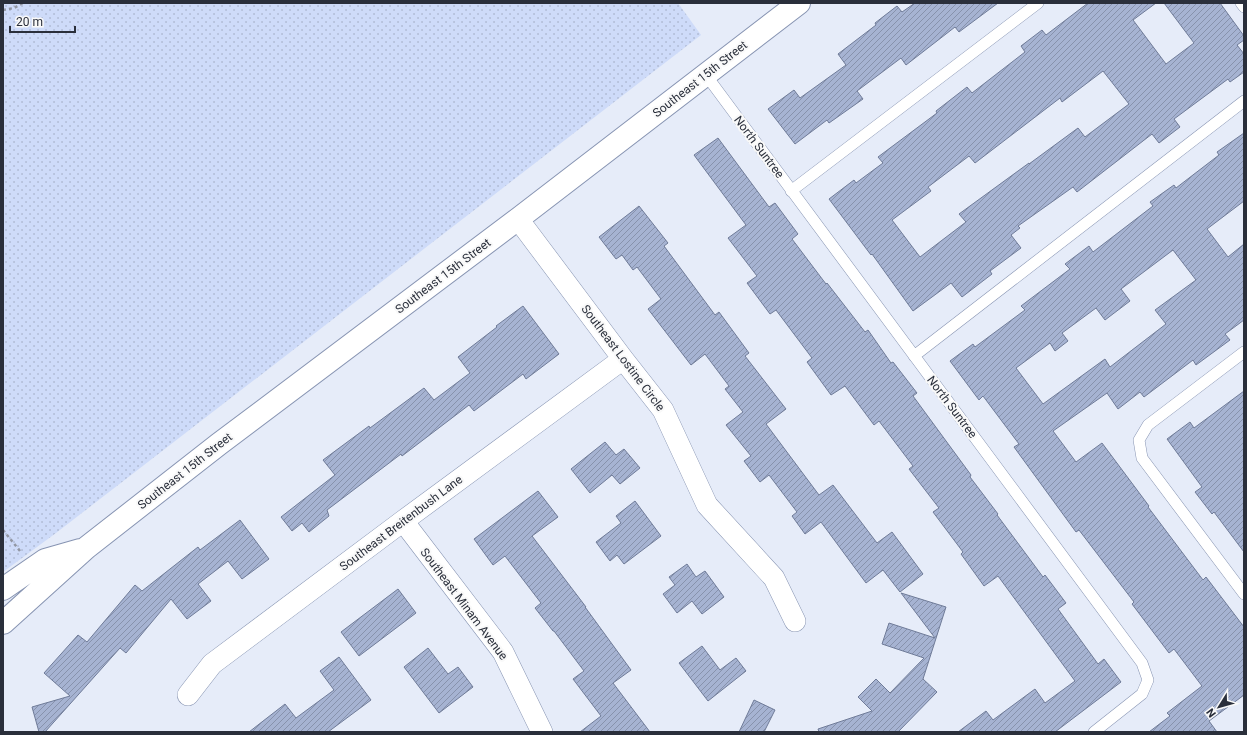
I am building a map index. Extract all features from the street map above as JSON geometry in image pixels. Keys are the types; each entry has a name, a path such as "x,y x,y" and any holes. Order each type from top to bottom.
{"main road":[{"name":"Southeast 15th Street","path":"3,623 86,548 219,444 518,219 799,3"},
{"name":"Southeast 15th Street","path":"3,589 45,560 86,548"}],"street":[{"name":"Southeast Lostine Circle","path":"518,219 663,410 707,505 774,578 795,622"},
{"name":"Southeast Breitenbush Lane","path":"188,695 212,664 623,359"},
{"name":"Southeast Minam Avenue","path":"403,521 503,652 542,732"}],"lane":[{"path":"791,191 1038,3"},
{"path":"1241,3 1244,7"},
{"name":"North Suntree","path":"706,75 1142,663 1148,680 1142,694 1094,732"},
{"path":"914,356 1244,101"},
{"path":"1244,352 1148,425 1139,440 1142,458 1244,594"}],"path":[{"path":"3,10 14,8 23,3"},
{"path":"3,530 22,553"}],"shaded area":[{"path":"3,3 678,3 701,35 56,533 3,572"}],"building":[{"path":"915,3 998,3 959,32 955,27 906,65 901,58 857,91 863,99 829,123 827,120 795,144 768,109 794,90 800,98 846,65 838,54 876,25 875,23 897,6 902,12"},
{"path":"1088,3 1156,3 1133,20 1166,64 1194,43 1164,3 1220,3 1244,36 1244,40 1237,45 1244,54 1244,72 1230,82 1228,79 1174,119 1180,127 1159,143 1152,134 1077,192 1073,187 1018,226 1020,228 1011,235 1021,248 990,271 992,274 962,297 951,283 913,311 872,254 871,255 829,199 854,180 856,183 883,163 878,157 937,113 936,111 967,87 972,93 1025,52 1021,46 1042,30 1046,35","holes":["1103,71 1129,104 1085,137 1078,128 959,214 966,222 920,257 892,220 931,191 928,187 969,156 975,163 1060,98 1062,102"]},
{"path":"1244,133 1244,201 1207,229 1228,257 1244,244 1244,320 1225,334 1230,340 1196,365 1193,360 1144,397 1140,392 1118,409 1107,393 1053,431 1076,462 1102,443 1203,580 1206,577 1244,627 1244,695 1209,721 1217,732 1149,732 1170,716 1167,713 1202,686 1174,649 1169,653 1132,604 1134,602 1079,530 1076,532 1014,447 1019,444 983,396 979,400 950,361 973,344 975,347 1025,310 1021,306 1070,269 1065,264 1089,246 1093,252 1153,206 1150,202 1174,185 1176,188 1219,155 1217,152","holes":["1173,250 1196,280 1155,310 1166,324 1110,367 1105,359 1043,404 1016,368 1050,343 1055,351 1068,341 1062,333 1096,308 1105,320 1130,301 1121,289"]},
{"path":"718,138 769,207 775,203 798,234 792,239 826,284 827,283 865,332 868,330 891,363 893,362 917,393 913,396 971,475 970,477 1043,577 1045,575 1066,603 1058,609 1098,664 1104,659 1121,682 1055,732 958,732 986,711 993,720 1035,689 1045,703 1075,681 998,576 984,586 961,554 963,552 933,512 939,508 909,469 913,466 879,421 874,425 845,386 831,395 807,362 812,358 776,310 770,314 747,283 757,276 728,238 746,225 694,155"},
{"path":"639,206 668,243 664,246 715,315 719,312 749,353 745,356 786,409 766,424 819,495 833,485 877,543 892,532 923,574 900,592 883,570 866,583 821,522 805,534 792,516 797,512 769,475 760,482 744,461 751,456 726,425 743,412 725,389 729,386 705,354 691,365 648,309 661,299 637,267 633,270 622,255 616,259 599,237"},
{"path":"523,306 559,354 526,379 523,374 474,411 469,405 327,510 329,516 309,532 302,523 292,531 281,517 335,475 323,460 369,426 370,428 424,388 434,400 470,373 458,357"},
{"path":"1244,391 1244,552 1214,512 1212,514 1195,492 1202,487 1167,439 1190,422 1194,428"},
{"path":"605,442 616,455 624,449 640,468 620,484 612,475 590,493 571,469"},
{"path":"538,491 558,517 532,536 586,607 631,670 613,683 650,732 580,732 601,716 573,679 584,671 535,608 541,603 505,556 493,565 474,539"},
{"path":"635,501 661,536 624,564 617,555 610,561 596,542 621,523 616,516"},
{"path":"240,520 269,559 242,579 228,561 198,584 211,601 187,619 171,599 126,653 120,648 45,732 39,732 32,707 70,696 44,673 78,635 87,642 135,585 142,591 198,547 200,550"},
{"path":"687,564 696,577 705,571 724,597 702,614 692,601 677,613 663,594 675,585 669,577"},
{"path":"398,589 416,613 359,656 341,632"},
{"path":"901,593 946,607 923,679 937,692 898,732 819,732 818,729 872,711 858,697 876,679 890,693 924,658 882,644 889,623 935,638"},
{"path":"702,646 720,670 736,658 746,671 708,701 679,663"},
{"path":"428,648 448,674 458,667 473,687 439,713 404,667"},
{"path":"339,657 371,700 328,732 249,732 285,704 296,718 334,690 320,671"},
{"path":"754,700 775,710 764,732 739,732"}]}
